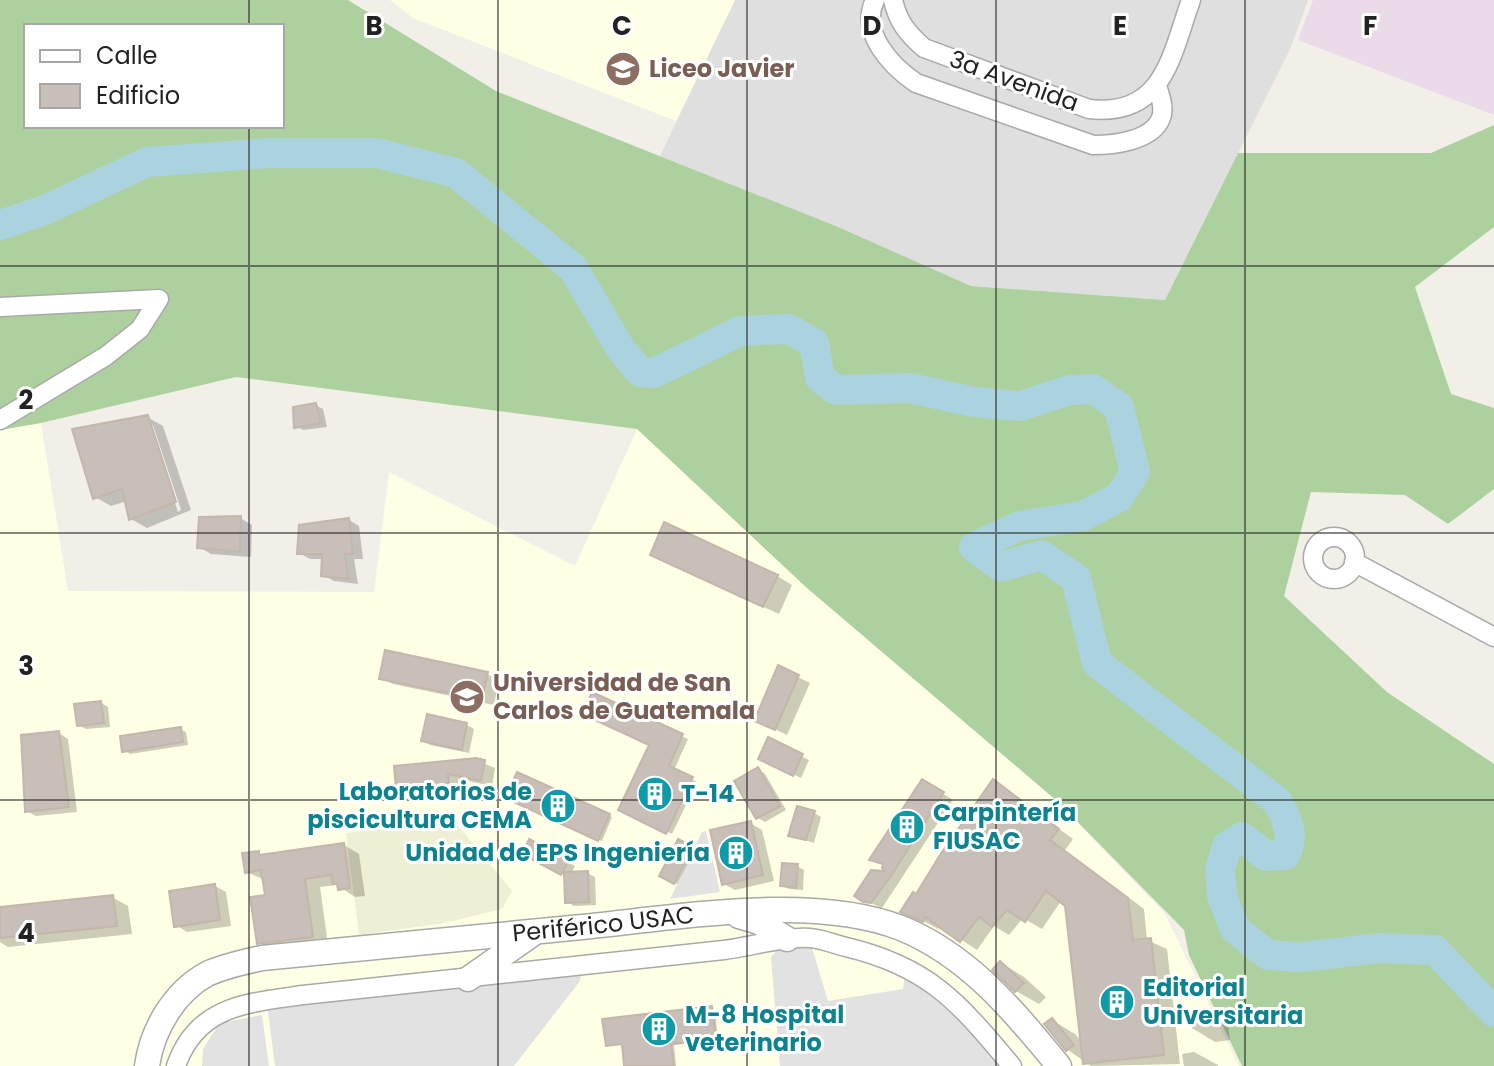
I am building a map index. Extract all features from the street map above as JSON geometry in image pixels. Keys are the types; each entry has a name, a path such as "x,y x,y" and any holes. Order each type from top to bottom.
{"street":[{"path":"875,0 870,10 875,35 895,69 905,76 916,83 1093,145 1131,140 1150,131 1161,118 1162,104 1157,86 1191,0"},
{"name":"3a Avenida","path":"893,0 897,18 906,32 924,48 1089,109 1105,111 1128,107 1145,99 1157,86"},
{"path":"0,307 159,299 140,329 106,356 0,420"},
{"path":"1354,562 1494,637"},
{"name":"Periférico USAC","path":"147,1066 149,1048 159,1025 189,987 207,974 262,958 728,913 837,912 870,918 914,934 955,956 979,977 1059,1066"},
{"path":"728,913 759,922 787,939"},
{"path":"468,979 536,931"},
{"name":"Periférico USAC","path":"176,1066 193,1034 213,1015 230,1008 303,995 468,979 809,938 863,951 915,971 941,988 974,1020 1012,1066"}],"shaded area":[{"name":"Liceo Javier","path":"390,0 735,0 676,121 413,18"},
{"path":"735,0 1308,0 1291,47 1165,300 971,286 836,226 660,156"},
{"path":"1313,0 1494,0 1494,115 1298,40"},
{"name":"Universidad de San Carlos de Guatemala","path":"41,423 68,591 374,592 389,472 575,566 637,429 807,588 1057,801 1165,914 1239,1066 0,1066 0,430"},
{"path":"454,821 512,891 502,909 445,923 359,935 346,833"},
{"path":"706,831 720,892 670,899 702,832"},
{"path":"809,938 828,1001 903,989 906,966 1012,1066 780,1066 771,957 787,939"},
{"path":"583,965 580,981 514,1066 275,1066 265,988 288,998"},
{"path":"262,1015 269,1066 202,1066 203,1049 217,1027 226,1022"}],"green space":[{"path":"0,0 348,0 496,91 836,226 971,286 1165,300 1238,153 1431,153 1494,125 1494,227 1415,287 1451,394 1494,408 1494,489 1448,524 1405,495 1311,492 1284,596 1387,692 1494,764 1494,1066 1242,1066 1189,955 1184,930 1057,801 807,588 637,429 236,377 0,430"}],"building":[{"path":"316,403 321,423 294,428 293,407"},
{"path":"148,415 176,502 129,520 122,489 93,499 72,429"},
{"path":"241,516 240,552 197,548 199,517"},
{"path":"349,518 353,554 345,554 348,579 321,576 322,554 297,554 299,525"},
{"path":"664,522 778,575 763,607 650,555"},
{"path":"385,650 488,672 482,700 379,679"},
{"path":"778,665 799,675 775,730 754,721"},
{"path":"592,692 683,734 669,766 693,777 666,834 618,810 649,745 582,714"},
{"path":"101,701 104,723 77,726 74,704"},
{"path":"427,714 467,723 462,750 421,741"},
{"path":"181,727 183,742 122,752 120,736"},
{"path":"59,731 69,807 25,812 21,735"},
{"path":"768,737 803,754 793,776 758,759"},
{"path":"476,758 485,760 481,781 448,774 449,783 439,784 439,791 406,794 406,788 396,789 394,766"},
{"path":"758,767 780,806 756,819 734,781"},
{"name":"Laboratorios de piscicultura CEMA","path":"517,772 610,814 598,841 505,798"},
{"name":"Carpintería FIUSAC","path":"922,779 944,792 891,876 871,903 863,902 854,896 871,870 885,871 883,864 869,860"},
{"path":"993,779 1059,829 1050,840 1128,898 1133,940 1151,938 1164,1055 1083,1064 1065,906 1046,891 1025,922 1007,910 992,927 979,917 960,942 925,917 923,922 900,912 913,892 916,894"},
{"path":"797,806 815,811 806,840 788,836"},
{"name":"Unidad de EPS Ingeniería","path":"751,821 763,875 722,885 710,830"},
{"path":"529,839 569,860 561,875 522,854"},
{"path":"678,839 693,847 674,884 659,876"},
{"path":"344,843 350,888 338,890 331,875 305,879 313,937 257,944 250,897 265,895 261,870 245,873 242,853 259,851 259,855"},
{"path":"782,863 798,864 796,888 780,886"},
{"path":"588,871 589,902 565,903 564,872"},
{"path":"215,884 220,920 174,927 169,891"},
{"path":"113,895 117,926 0,938 0,907"},
{"path":"1000,961 1024,983 1015,992 992,970"},
{"name":"M-8 Hospital veterinario","path":"712,1006 716,1039 671,1044 674,1066 624,1066 622,1044 606,1046 602,1019"},
{"path":"1052,1018 1074,1045 1066,1051 1044,1024"}],"waterway":[{"path":"0,225 45,210 147,162 269,153 377,153 456,173 573,268 620,348 640,372 654,373 740,331 789,329 814,343 820,378 836,390 910,388 974,402 1020,406 1070,390 1093,389 1119,407 1135,472 1119,497 1083,516 1019,526 974,547 1001,567 1041,555 1076,578 1097,663 1277,801 1288,827 1289,841 1285,855 1266,856 1242,837 1227,846 1220,869 1222,896 1235,929 1268,955 1301,957 1380,948 1435,950 1494,1012"}],"place":[{"name":"Liceo Javier","path":"623,69"},
{"name":"Universidad de San Carlos de Guatemala","path":"467,697"},
{"name":"T-14","path":"655,794"},
{"name":"Laboratorios de piscicultura CEMA","path":"558,806"},
{"name":"Carpintería FIUSAC","path":"907,827"},
{"name":"Unidad de EPS Ingeniería","path":"736,853"},
{"name":"Editorial Universitaria","path":"1117,1002"},
{"name":"M-8 Hospital veterinario","path":"659,1029"}]}
